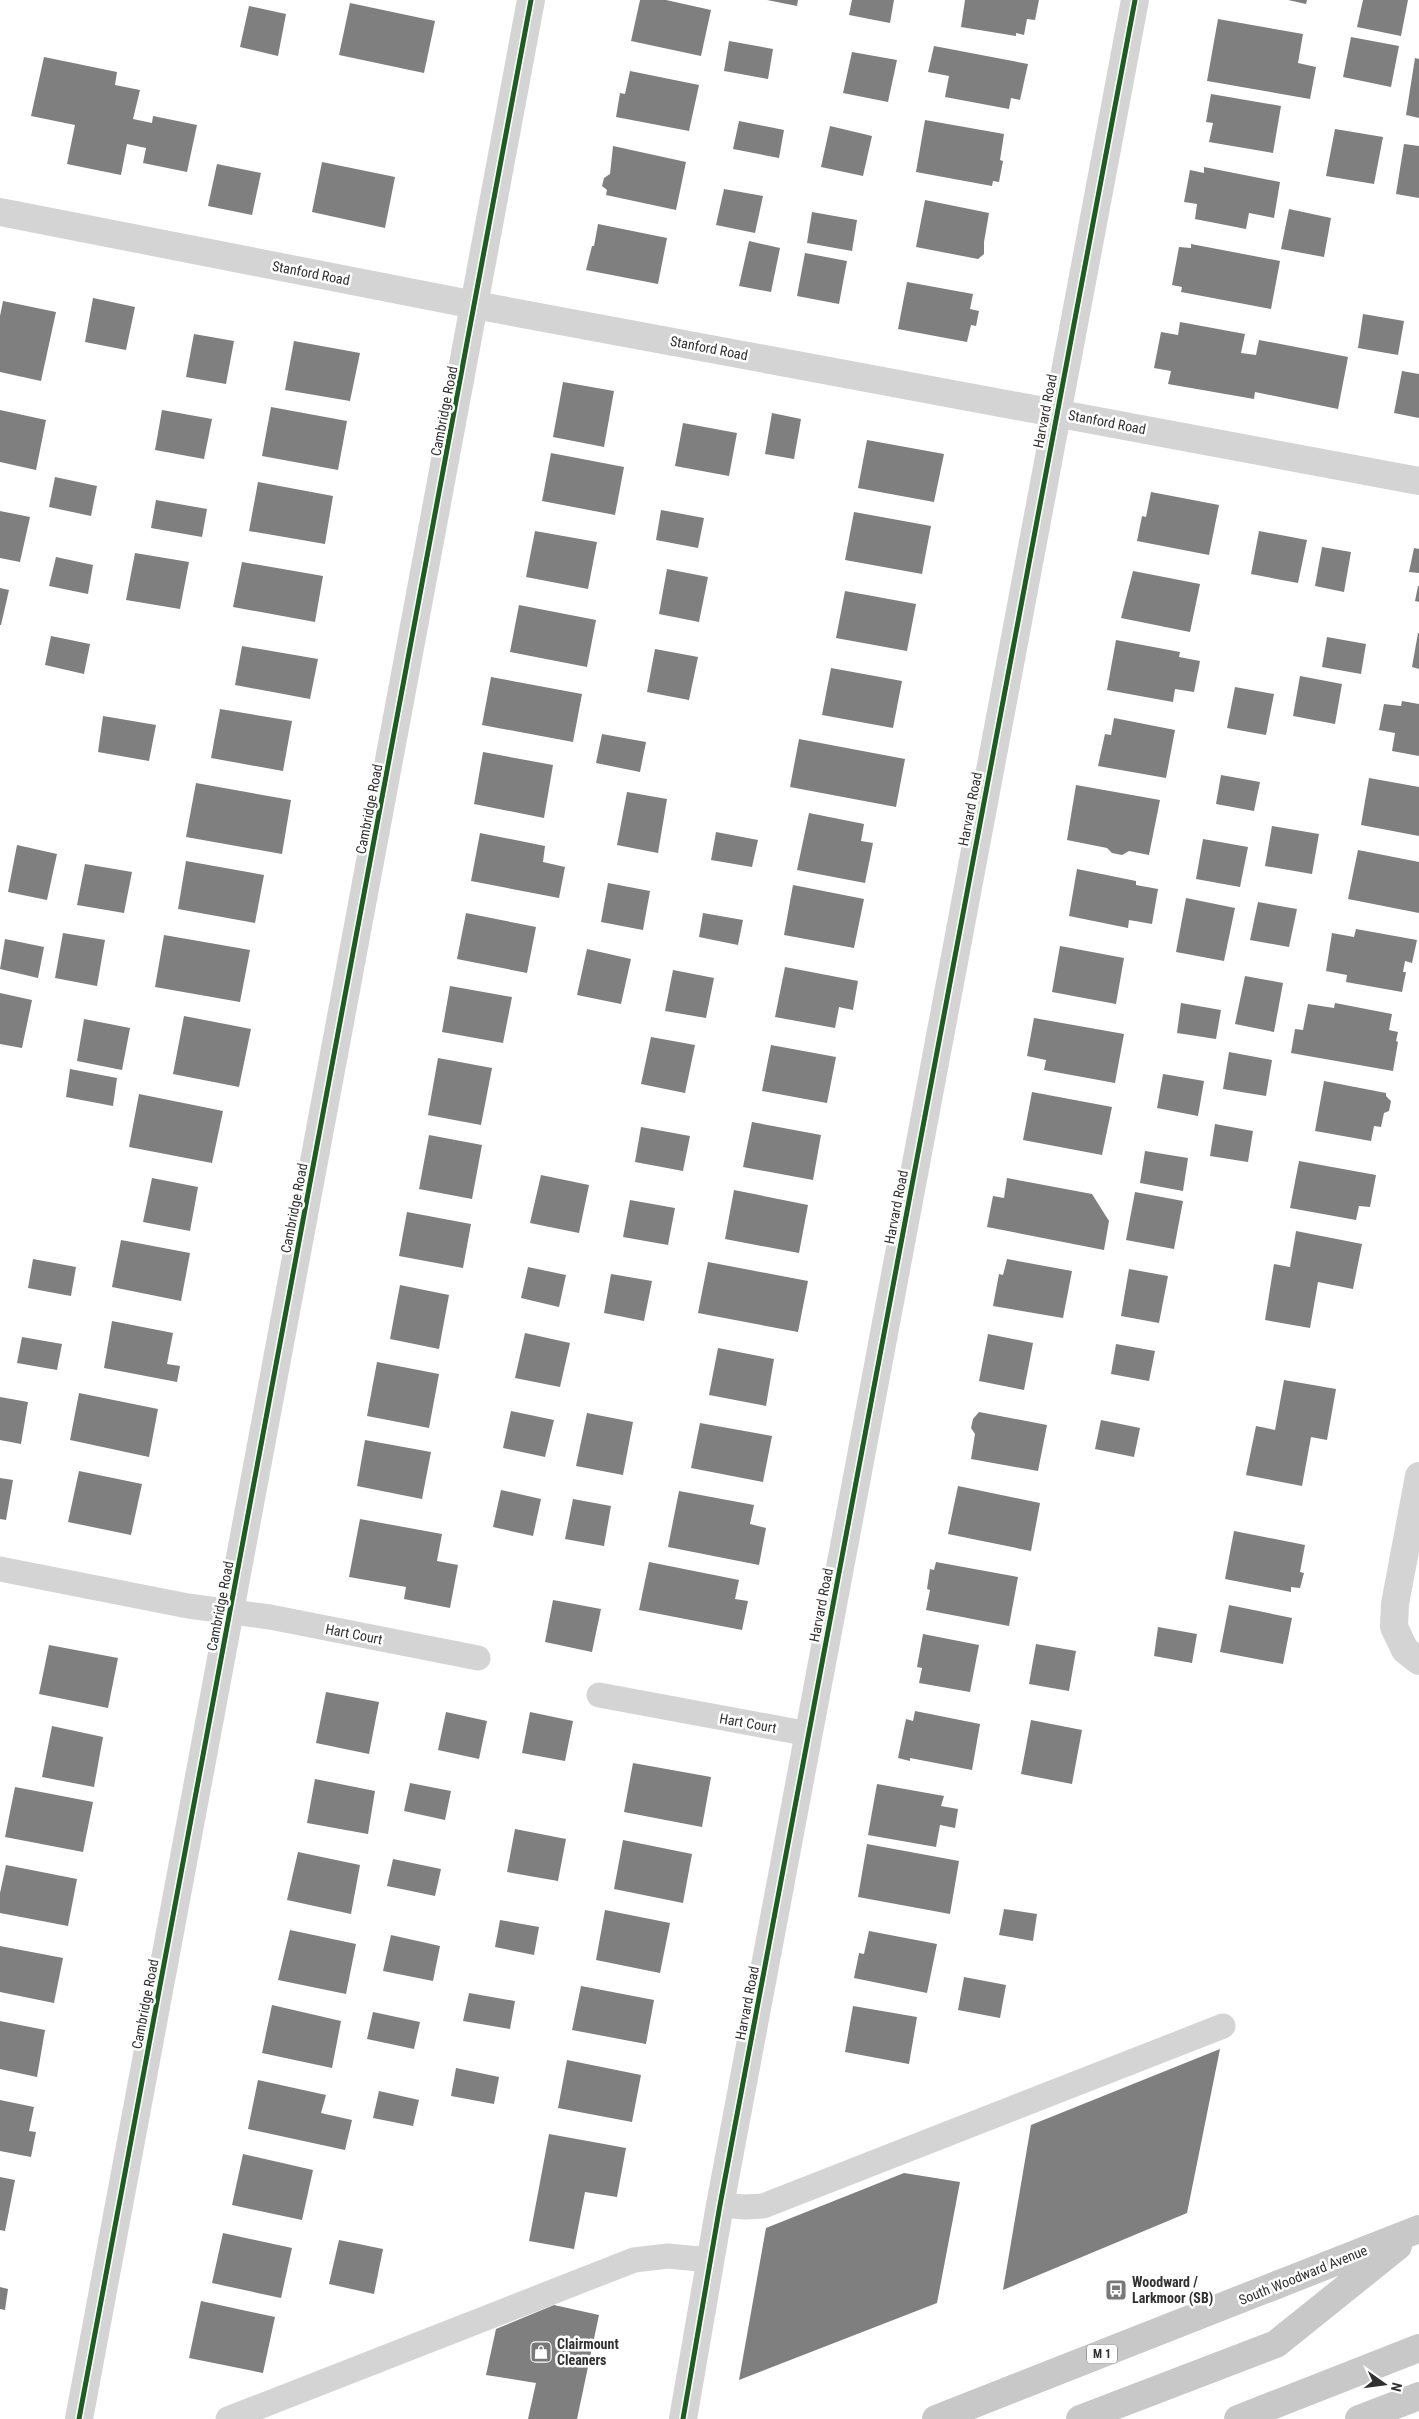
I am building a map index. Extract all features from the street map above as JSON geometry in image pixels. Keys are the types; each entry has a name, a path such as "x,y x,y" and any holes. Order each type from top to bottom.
{"main road":[{"name":"South Woodward Avenue","path":"936,2419 1419,2230"},
{"path":"1080,2419 1276,2344 1419,2230"},
{"path":"1238,2419 1419,2348"},
{"path":"1359,2419 1419,2396"}],"street":[{"name":"Cambridge Road","path":"79,2419 531,0"},
{"name":"Harvard Road","path":"683,2419 720,2205 1135,0"},
{"name":"Stanford Road","path":"0,212 475,305 1419,481"},
{"path":"1419,1476 1395,1604 1394,1627 1405,1650 1419,1660"}],"lane":[{"name":"Hart Court","path":"0,1569 188,1606 270,1617 478,1658"},
{"name":"Hart Court","path":"599,1695 809,1734"},
{"path":"720,2205 763,2206 1223,2026"},
{"path":"228,2419 634,2260 668,2256 710,2260"}],"building":[{"path":"640,0 666,0 711,10 701,56 631,41"},
{"path":"767,0 798,0 797,6"},
{"path":"852,0 894,0 890,23 849,15"},
{"path":"965,0 1039,0 1035,20 1027,19 1024,35 1016,33 1016,36 961,27"},
{"path":"1288,0 1307,0 1306,4"},
{"path":"1363,0 1408,0 1401,36 1357,27"},
{"path":"350,3 435,21 424,73 339,55"},
{"path":"249,6 286,14 278,56 240,47"},
{"path":"1218,19 1303,34 1298,63 1316,67 1310,99 1207,81"},
{"path":"1351,37 1399,46 1391,87 1343,77"},
{"path":"729,41 773,49 768,79 724,71"},
{"path":"934,46 1028,64 1020,100 1011,98 1009,109 945,97 949,76 928,72"},
{"path":"852,52 897,60 888,102 843,93"},
{"path":"44,57 117,72 115,85 140,90 133,119 152,123 153,116 197,125 187,172 143,163 146,148 127,144 121,175 67,164 75,125 31,116"},
{"path":"1415,58 1419,59 1419,118 1406,115"},
{"path":"630,71 699,85 689,131 616,117 620,93 625,94"},
{"path":"1211,94 1281,106 1273,153 1209,142 1213,123 1206,122"},
{"path":"925,120 1004,134 1000,160 1003,161 999,182 993,181 992,186 916,172"},
{"path":"739,121 784,130 779,158 733,149"},
{"path":"830,126 872,136 863,176 821,167"},
{"path":"1335,129 1383,137 1374,184 1326,176"},
{"path":"1404,144 1419,146 1419,198 1396,194"},
{"path":"613,146 686,162 676,210 606,195 607,190 602,186 604,178 610,174"},
{"path":"322,162 395,177 385,228 312,212"},
{"path":"217,164 261,173 252,215 208,206"},
{"path":"1204,167 1280,182 1274,218 1249,213 1246,229 1195,219 1197,204 1184,202 1190,170 1204,173"},
{"path":"724,189 763,196 755,233 716,225"},
{"path":"925,200 989,213 984,254 978,259 916,247"},
{"path":"1289,209 1331,218 1324,257 1281,249"},
{"path":"812,212 857,220 852,251 807,243"},
{"path":"598,224 667,238 658,284 586,270 592,246 594,246"},
{"path":"749,241 780,248 771,292 739,286"},
{"path":"1191,244 1280,261 1271,309 1181,292 1182,287 1172,285 1179,247 1191,248"},
{"path":"805,253 847,261 839,304 797,296"},
{"path":"907,282 973,294 970,309 979,311 976,326 971,325 967,342 898,329"},
{"path":"93,298 135,307 126,350 85,342"},
{"path":"3,301 56,312 41,381 0,372 0,316"},
{"path":"1363,314 1404,321 1398,355 1358,348"},
{"path":"1180,322 1245,334 1241,353 1256,355 1259,340 1348,357 1338,409 1255,392 1254,399 1168,384 1171,371 1154,368 1161,332 1178,335"},
{"path":"194,334 234,341 226,384 186,377"},
{"path":"294,341 360,353 350,401 285,390"},
{"path":"1402,371 1419,374 1419,418 1394,413"},
{"path":"563,382 614,391 604,447 553,437"},
{"path":"271,407 347,421 338,470 262,456"},
{"path":"0,410 46,420 36,470 0,462"},
{"path":"162,410 212,419 204,459 155,450"},
{"path":"772,413 801,419 794,459 765,454"},
{"path":"683,423 737,433 729,476 675,466"},
{"path":"867,440 944,454 934,502 858,488"},
{"path":"551,453 624,467 615,515 542,501"},
{"path":"55,477 97,486 91,516 49,507"},
{"path":"258,482 333,496 325,544 249,531"},
{"path":"1151,492 1219,505 1209,555 1137,541 1142,516 1146,517"},
{"path":"156,500 207,509 202,537 151,528"},
{"path":"661,510 704,518 698,548 656,540"},
{"path":"0,511 30,517 20,562 0,558"},
{"path":"854,512 931,526 922,574 845,560"},
{"path":"535,531 597,542 588,589 526,577"},
{"path":"1259,531 1307,540 1298,583 1251,574"},
{"path":"1322,547 1351,552 1344,592 1315,586"},
{"path":"1414,548 1419,549 1419,573 1409,572"},
{"path":"135,553 189,562 180,609 126,600"},
{"path":"56,557 93,565 88,594 49,586"},
{"path":"242,562 323,576 315,622 233,607"},
{"path":"667,569 708,577 699,622 659,614"},
{"path":"1133,571 1200,584 1190,632 1121,618"},
{"path":"1419,586 1419,602 1415,601"},
{"path":"0,588 9,590 1,625 0,625"},
{"path":"845,591 916,604 907,651 836,638"},
{"path":"519,605 596,620 587,667 510,652"},
{"path":"1419,633 1419,669 1412,667"},
{"path":"51,636 90,644 84,674 45,665"},
{"path":"1327,637 1366,644 1361,674 1322,667"},
{"path":"1116,640 1180,652 1179,657 1200,661 1194,692 1175,689 1173,702 1107,690"},
{"path":"242,646 318,659 310,699 235,685"},
{"path":"655,649 698,657 689,700 647,692"},
{"path":"831,668 902,681 893,728 822,715"},
{"path":"1300,676 1342,684 1335,724 1293,716"},
{"path":"491,677 582,694 573,742 482,725"},
{"path":"1235,687 1274,694 1266,735 1227,728"},
{"path":"1402,701 1419,704 1419,756 1392,751 1395,733 1379,730 1384,704 1401,706"},
{"path":"220,709 292,721 283,771 211,758"},
{"path":"103,716 156,725 149,761 98,752"},
{"path":"1114,718 1175,730 1166,778 1098,766 1105,734 1111,735"},
{"path":"602,734 646,742 640,772 596,763"},
{"path":"799,739 905,759 896,807 790,787"},
{"path":"483,752 553,765 544,818 474,804"},
{"path":"1221,775 1260,782 1254,811 1216,804"},
{"path":"1369,778 1419,787 1419,836 1361,825"},
{"path":"196,783 291,800 282,854 186,837"},
{"path":"1076,785 1160,800 1149,855 1129,851 1122,855 1112,853 1107,848 1067,840"},
{"path":"627,792 667,799 658,853 617,845"},
{"path":"809,813 864,824 861,841 873,843 865,883 797,870"},
{"path":"1272,826 1319,834 1312,874 1265,866"},
{"path":"716,832 758,840 752,867 711,860"},
{"path":"480,833 545,846 543,862 565,867 559,898 471,881"},
{"path":"1203,839 1248,847 1240,887 1196,879"},
{"path":"17,845 57,854 47,900 8,892"},
{"path":"1358,850 1419,862 1419,913 1348,899"},
{"path":"186,861 264,875 255,923 178,909"},
{"path":"85,864 132,872 124,913 77,905"},
{"path":"1077,869 1136,881 1136,885 1158,889 1152,924 1129,920 1128,928 1069,916"},
{"path":"608,883 650,891 643,930 601,922"},
{"path":"793,885 864,899 854,948 784,935"},
{"path":"1186,898 1235,908 1224,961 1176,952"},
{"path":"1258,902 1297,909 1289,947 1250,940"},
{"path":"466,913 536,927 527,973 457,959"},
{"path":"703,913 743,920 738,945 699,937"},
{"path":"1356,929 1417,940 1412,963 1405,961 1403,972 1406,972 1402,992 1346,982 1347,975 1326,971 1332,933 1354,937"},
{"path":"63,933 105,940 97,986 55,978"},
{"path":"164,935 250,950 240,1002 155,987"},
{"path":"5,939 44,947 38,978 0,969"},
{"path":"1060,946 1124,958 1116,1004 1052,992"},
{"path":"587,949 631,959 621,1004 577,995"},
{"path":"785,967 858,981 853,1010 839,1007 835,1028 775,1017"},
{"path":"673,970 714,978 706,1018 665,1011"},
{"path":"1245,976 1283,983 1274,1032 1235,1024"},
{"path":"450,986 512,997 503,1043 442,1032"},
{"path":"0,993 32,1000 22,1048 0,1044"},
{"path":"1181,1003 1221,1010 1216,1039 1177,1033"},
{"path":"1335,1003 1392,1014 1389,1030 1398,1032 1393,1071 1291,1053 1295,1029 1303,1030 1308,1004 1334,1008"},
{"path":"184,1016 251,1029 239,1087 173,1074"},
{"path":"1034,1018 1124,1034 1115,1083 1044,1070 1046,1060 1027,1056"},
{"path":"84,1019 130,1028 122,1070 77,1061"},
{"path":"651,1037 695,1045 685,1093 641,1084"},
{"path":"771,1045 836,1057 827,1103 762,1091"},
{"path":"1229,1052 1272,1060 1266,1096 1223,1089"},
{"path":"438,1058 492,1068 481,1125 428,1115"},
{"path":"70,1069 117,1078 113,1106 66,1097"},
{"path":"1163,1074 1204,1081 1198,1116 1157,1108"},
{"path":"1324,1081 1386,1093 1386,1096 1391,1101 1389,1111 1384,1113 1381,1127 1374,1126 1371,1141 1315,1131"},
{"path":"1032,1092 1112,1107 1102,1155 1023,1140"},
{"path":"139,1094 223,1111 212,1163 129,1147"},
{"path":"752,1122 821,1135 813,1180 743,1167"},
{"path":"1215,1124 1253,1131 1248,1162 1210,1156"},
{"path":"641,1127 690,1136 683,1171 635,1162"},
{"path":"429,1135 482,1145 472,1199 419,1189"},
{"path":"1145,1151 1188,1158 1183,1191 1140,1183"},
{"path":"1299,1161 1376,1175 1370,1207 1359,1206 1356,1220 1290,1208"},
{"path":"541,1175 589,1185 579,1233 530,1223"},
{"path":"152,1178 198,1187 190,1231 143,1222"},
{"path":"1007,1178 1092,1194 1109,1221 1104,1250 987,1227 993,1196 1004,1198"},
{"path":"734,1190 808,1205 799,1253 725,1239"},
{"path":"1135,1192 1183,1201 1174,1249 1126,1240"},
{"path":"630,1200 675,1208 668,1245 623,1237"},
{"path":"407,1212 471,1224 463,1268 399,1256"},
{"path":"1296,1231 1362,1244 1353,1289 1318,1282 1310,1328 1265,1320 1274,1264 1290,1267"},
{"path":"121,1240 190,1253 181,1301 112,1287"},
{"path":"33,1259 76,1267 71,1296 28,1288"},
{"path":"1007,1259 1072,1271 1063,1318 993,1306 999,1274 1003,1275"},
{"path":"708,1262 808,1281 798,1332 698,1313"},
{"path":"528,1267 566,1275 559,1307 521,1298"},
{"path":"1129,1269 1168,1276 1159,1323 1121,1316"},
{"path":"611,1274 652,1281 644,1321 604,1313"},
{"path":"400,1285 449,1295 439,1349 390,1339"},
{"path":"112,1321 173,1333 167,1364 180,1366 177,1382 104,1368"},
{"path":"525,1333 570,1343 560,1387 515,1378"},
{"path":"988,1334 1033,1343 1024,1390 979,1381"},
{"path":"22,1337 62,1344 57,1370 17,1363"},
{"path":"1116,1344 1155,1351 1149,1381 1111,1374"},
{"path":"718,1348 774,1359 766,1406 709,1395"},
{"path":"377,1362 439,1374 429,1428 367,1416"},
{"path":"1284,1380 1336,1389 1327,1440 1311,1437 1302,1486 1246,1475 1256,1426 1275,1430"},
{"path":"79,1393 158,1409 149,1457 70,1440"},
{"path":"0,1397 28,1402 21,1444 0,1440"},
{"path":"511,1411 554,1420 545,1457 503,1448"},
{"path":"979,1412 1047,1425 1038,1471 971,1459 975,1434 971,1428 973,1419"},
{"path":"587,1413 633,1422 623,1475 576,1466"},
{"path":"1101,1420 1140,1428 1134,1457 1095,1449"},
{"path":"700,1423 772,1436 763,1482 691,1468"},
{"path":"365,1440 431,1452 422,1499 357,1486"},
{"path":"79,1471 142,1484 131,1535 68,1522"},
{"path":"0,1478 13,1480 6,1520 0,1519"},
{"path":"958,1486 1040,1503 1031,1551 948,1534"},
{"path":"501,1490 541,1499 533,1536 493,1527"},
{"path":"679,1491 754,1505 750,1524 766,1528 759,1565 668,1547"},
{"path":"573,1499 611,1506 604,1546 565,1539"},
{"path":"360,1519 442,1534 437,1561 458,1565 450,1608 404,1599 406,1587 349,1577"},
{"path":"1234,1531 1305,1545 1300,1572 1304,1573 1300,1588 1291,1587 1291,1592 1225,1579"},
{"path":"649,1562 739,1580 735,1599 748,1601 742,1630 639,1610"},
{"path":"936,1562 1018,1577 1009,1626 926,1610 930,1590 927,1589 930,1569 934,1570"},
{"path":"553,1600 601,1609 592,1652 545,1642"},
{"path":"1229,1605 1292,1618 1283,1664 1220,1652"},
{"path":"1158,1627 1197,1634 1192,1663 1154,1656"},
{"path":"923,1634 979,1645 970,1692 919,1683 922,1668 917,1667"},
{"path":"1036,1644 1076,1651 1069,1691 1029,1684"},
{"path":"49,1645 118,1658 108,1708 39,1694"},
{"path":"326,1692 379,1702 369,1754 316,1743"},
{"path":"915,1711 980,1724 972,1770 910,1758 910,1761 898,1758 906,1719 913,1721"},
{"path":"446,1712 487,1721 479,1759 438,1750"},
{"path":"530,1712 573,1721 565,1761 522,1753"},
{"path":"1031,1720 1082,1730 1072,1784 1021,1774"},
{"path":"52,1726 103,1737 94,1787 42,1777"},
{"path":"633,1763 711,1777 702,1827 624,1812"},
{"path":"315,1779 375,1791 368,1834 307,1823"},
{"path":"410,1783 451,1791 445,1820 404,1811"},
{"path":"877,1784 944,1796 941,1806 958,1809 955,1828 940,1825 936,1847 868,1835"},
{"path":"15,1787 93,1802 83,1852 5,1837"},
{"path":"515,1829 566,1839 558,1881 507,1872"},
{"path":"623,1840 692,1854 683,1903 614,1889"},
{"path":"867,1844 959,1861 950,1914 858,1897"},
{"path":"298,1852 360,1865 351,1914 287,1900"},
{"path":"393,1859 441,1869 435,1896 387,1886"},
{"path":"6,1865 77,1879 68,1926 0,1913 0,1893"},
{"path":"1004,1909 1037,1914 1033,1941 999,1935"},
{"path":"605,1910 670,1923 660,1973 596,1960"},
{"path":"500,1920 539,1927 534,1955 495,1947"},
{"path":"290,1930 356,1944 346,1994 278,1980"},
{"path":"869,1931 937,1944 927,1993 854,1978 859,1953 864,1954"},
{"path":"391,1935 440,1946 433,1981 383,1971"},
{"path":"0,1946 63,1958 54,2003 0,1992"},
{"path":"964,1977 1006,1985 1000,2018 958,2010"},
{"path":"581,1986 654,2000 646,2044 572,2030"},
{"path":"469,1993 515,2001 510,2029 463,2021"},
{"path":"272,2005 341,2021 332,2068 262,2053"},
{"path":"853,2006 917,2017 909,2064 845,2052"},
{"path":"373,2012 420,2022 414,2049 367,2039"},
{"path":"0,2021 45,2030 37,2077 0,2069"},
{"path":"1220,2049 1187,2213 1003,2290 1031,2125"},
{"path":"567,2060 641,2075 632,2122 558,2108"},
{"path":"456,2068 499,2077 494,2104 451,2096"},
{"path":"258,2080 326,2095 321,2113 352,2120 345,2150 248,2129"},
{"path":"379,2091 419,2100 413,2126 373,2118"},
{"path":"0,2100 34,2107 29,2131 36,2132 31,2157 0,2151"},
{"path":"549,2134 626,2148 617,2197 585,2192 574,2249 529,2241"},
{"path":"243,2154 313,2170 302,2220 232,2205"},
{"path":"904,2173 960,2182 937,2303 739,2380 766,2228"},
{"path":"0,2177 15,2180 5,2231 0,2230"},
{"path":"223,2233 292,2248 281,2298 212,2283"},
{"path":"339,2240 383,2249 374,2294 329,2284"},
{"path":"0,2287 8,2289 5,2310 0,2309"},
{"path":"201,2301 275,2317 263,2373 189,2358"},
{"name":"Clairmount Cleaners","path":"554,2305 599,2315 577,2419 528,2419 536,2383 486,2375 496,2329"}],"cycle path":[{"path":"79,2419 531,0"},
{"path":"683,2419 720,2205 1135,0"}],"place":[{"name":"Woodward / Larkmoor (SB)","path":"1116,2290"},
{"name":"Clairmount Cleaners","path":"541,2352"}]}
